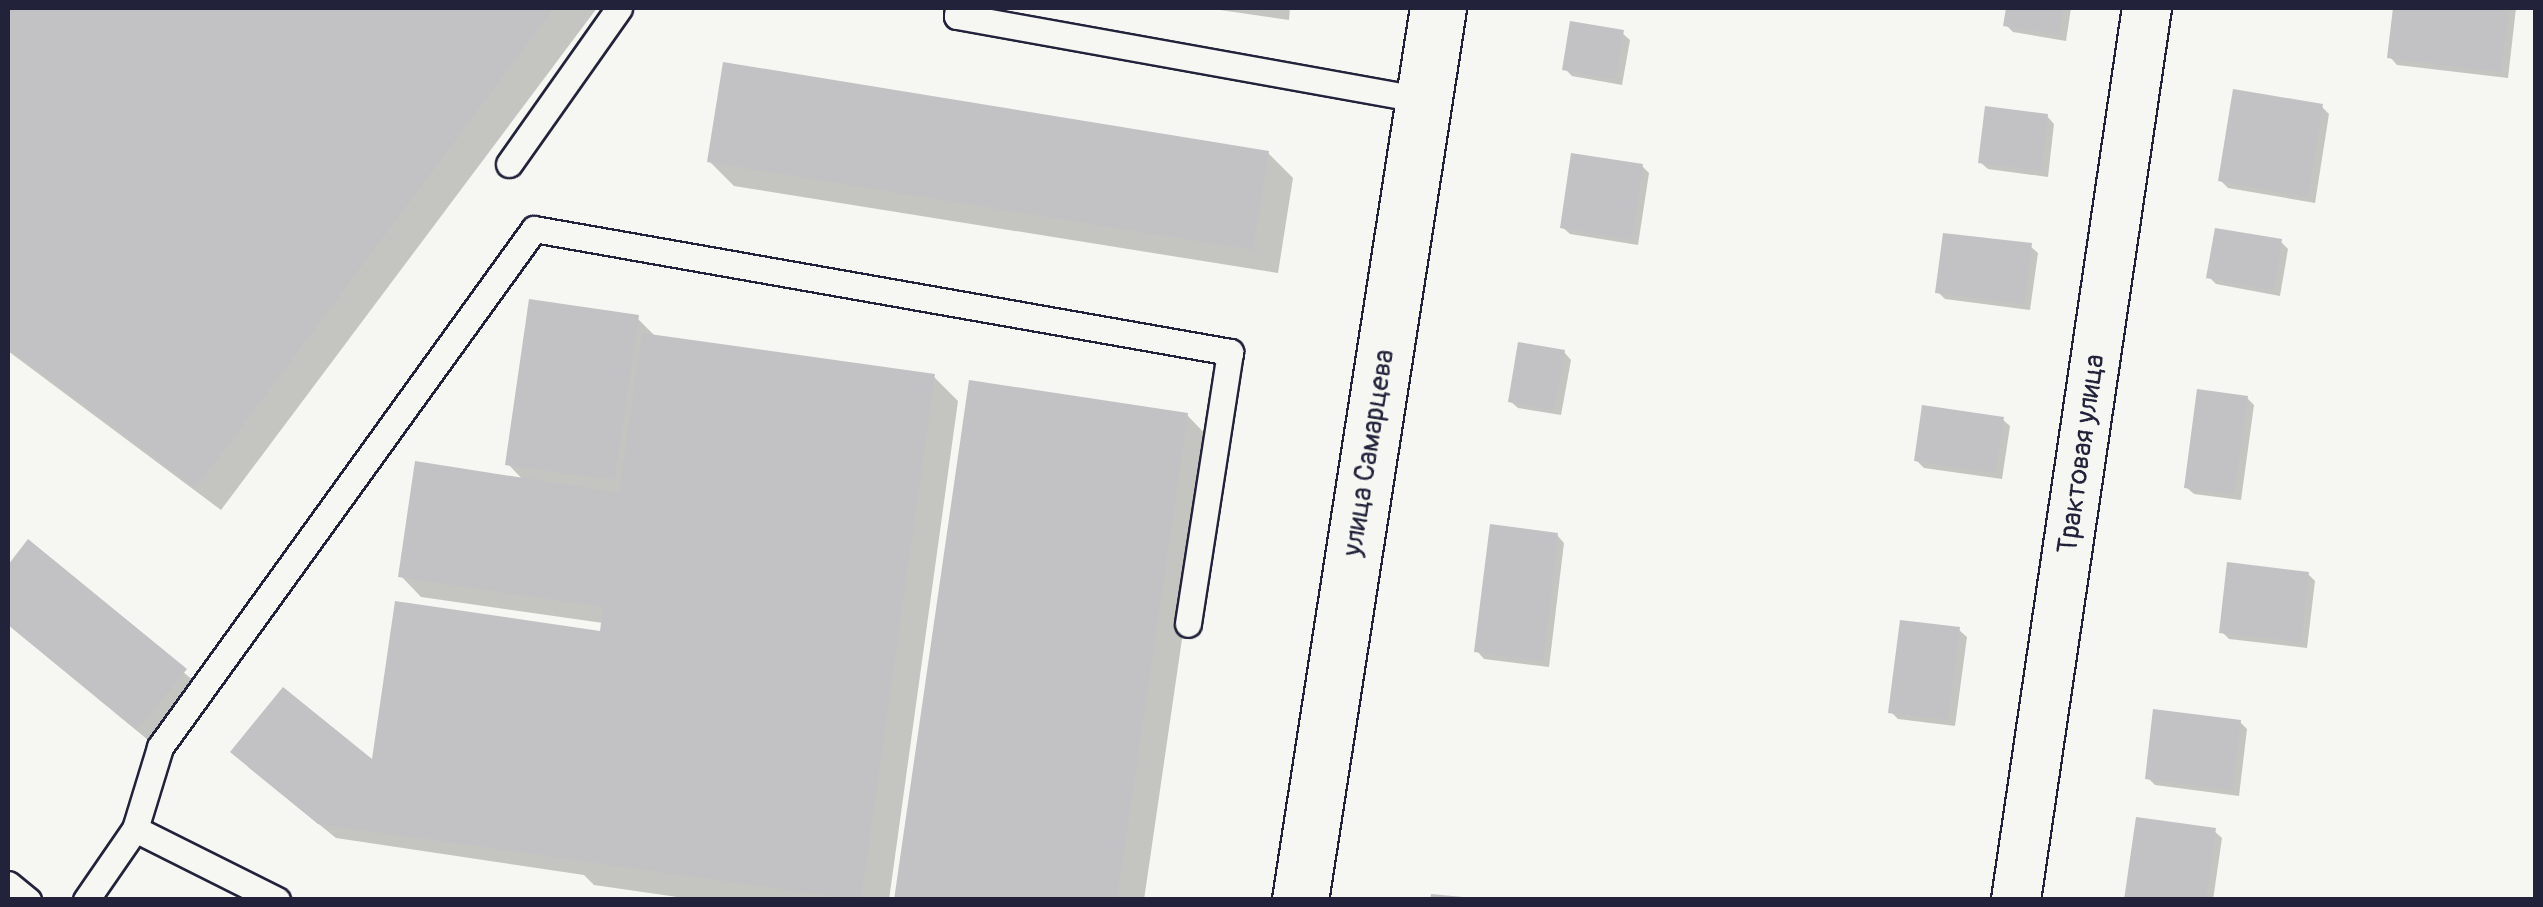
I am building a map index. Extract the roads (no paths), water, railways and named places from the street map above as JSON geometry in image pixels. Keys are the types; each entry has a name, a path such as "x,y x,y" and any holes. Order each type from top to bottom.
{"street":[{"name":"улица Самарцева","path":"1300,900 1438,8"},
{"name":"Трактовая улица","path":"2016,900 2148,8"}],"lane":[{"path":"509,164 619,8"},
{"path":"958,8 957,16 1424,100"},
{"path":"86,900 135,829 160,748 534,229 1230,352 1188,624"},
{"path":"135,829 277,900"},
{"path":"8,884 28,900"}]}
